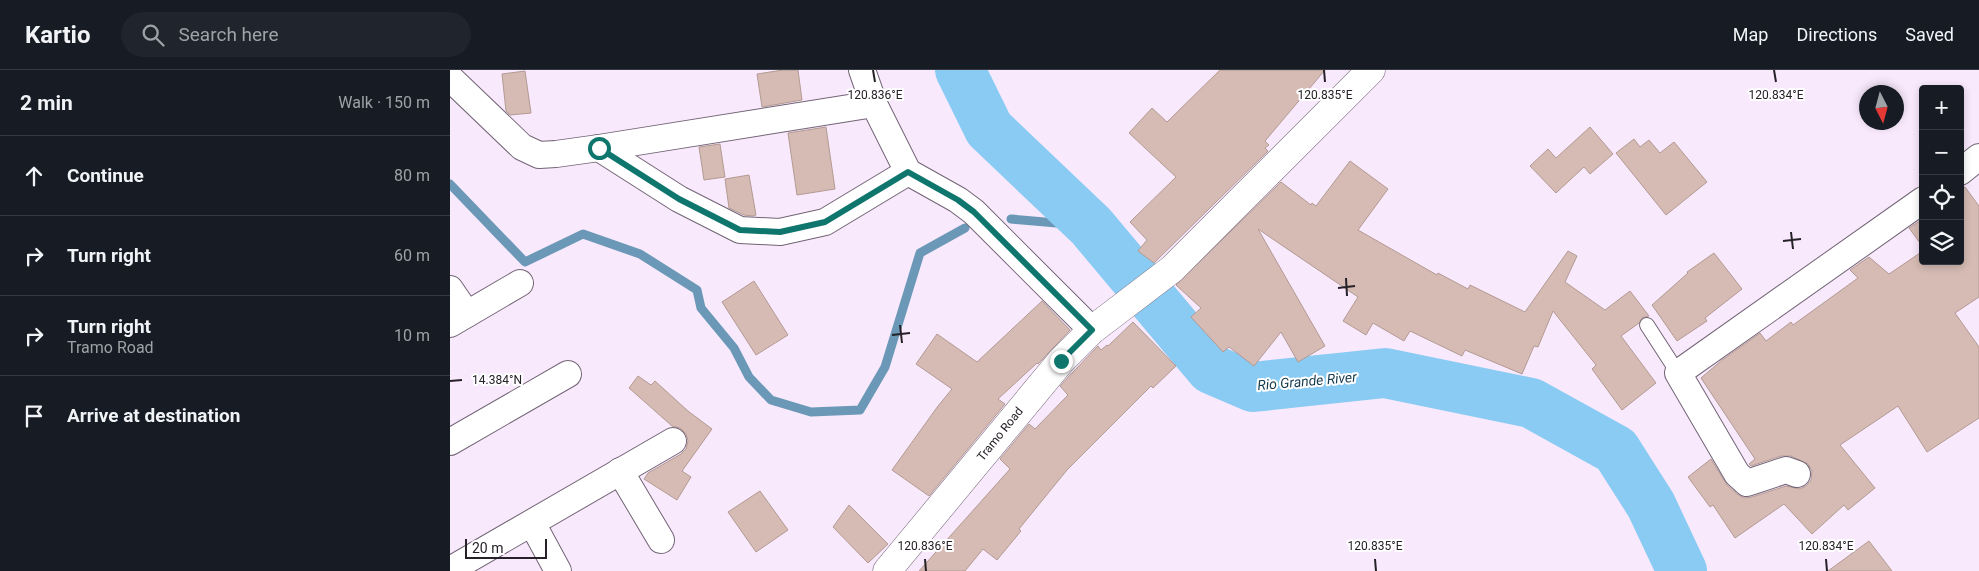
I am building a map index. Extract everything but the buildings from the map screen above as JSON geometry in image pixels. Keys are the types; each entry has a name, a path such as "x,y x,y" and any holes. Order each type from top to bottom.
{"street":[{"path":"450,72 463,70"},
{"path":"862,70 874,104 908,172 958,200 974,212 1092,330"},
{"name":"Tramo Road","path":"887,571 1061,361 1092,330 1172,269 1371,70"},
{"path":"450,78 522,147 539,155 599,148 874,104"},
{"path":"599,148 679,199 740,230 780,232 825,222 908,172"},
{"path":"1797,474 1786,470 1747,482 1737,474 1678,373 1919,203"},
{"path":"450,288 458,319 520,283"},
{"path":"450,442 568,374"},
{"path":"450,570 673,441"},
{"path":"620,471 661,540"},
{"path":"532,523 558,571"}],"lane":[{"path":"1647,325 1678,373"}],"waterway":[{"name":"Rio Grande River","path":"960,70 989,129 1091,226 1211,369 1253,387 1385,373 1531,403 1616,450 1651,505 1682,571"},
{"path":"450,184 525,262 583,234 640,254 697,290 701,308 734,348 749,377 771,400 811,412 860,410 885,367 920,253 965,228"},
{"path":"1011,219 1091,226"}],"route":[{"path":"599,148 679,199 740,230 780,232 825,222 908,172 958,200 974,212 1092,330 1061,361"}]}
